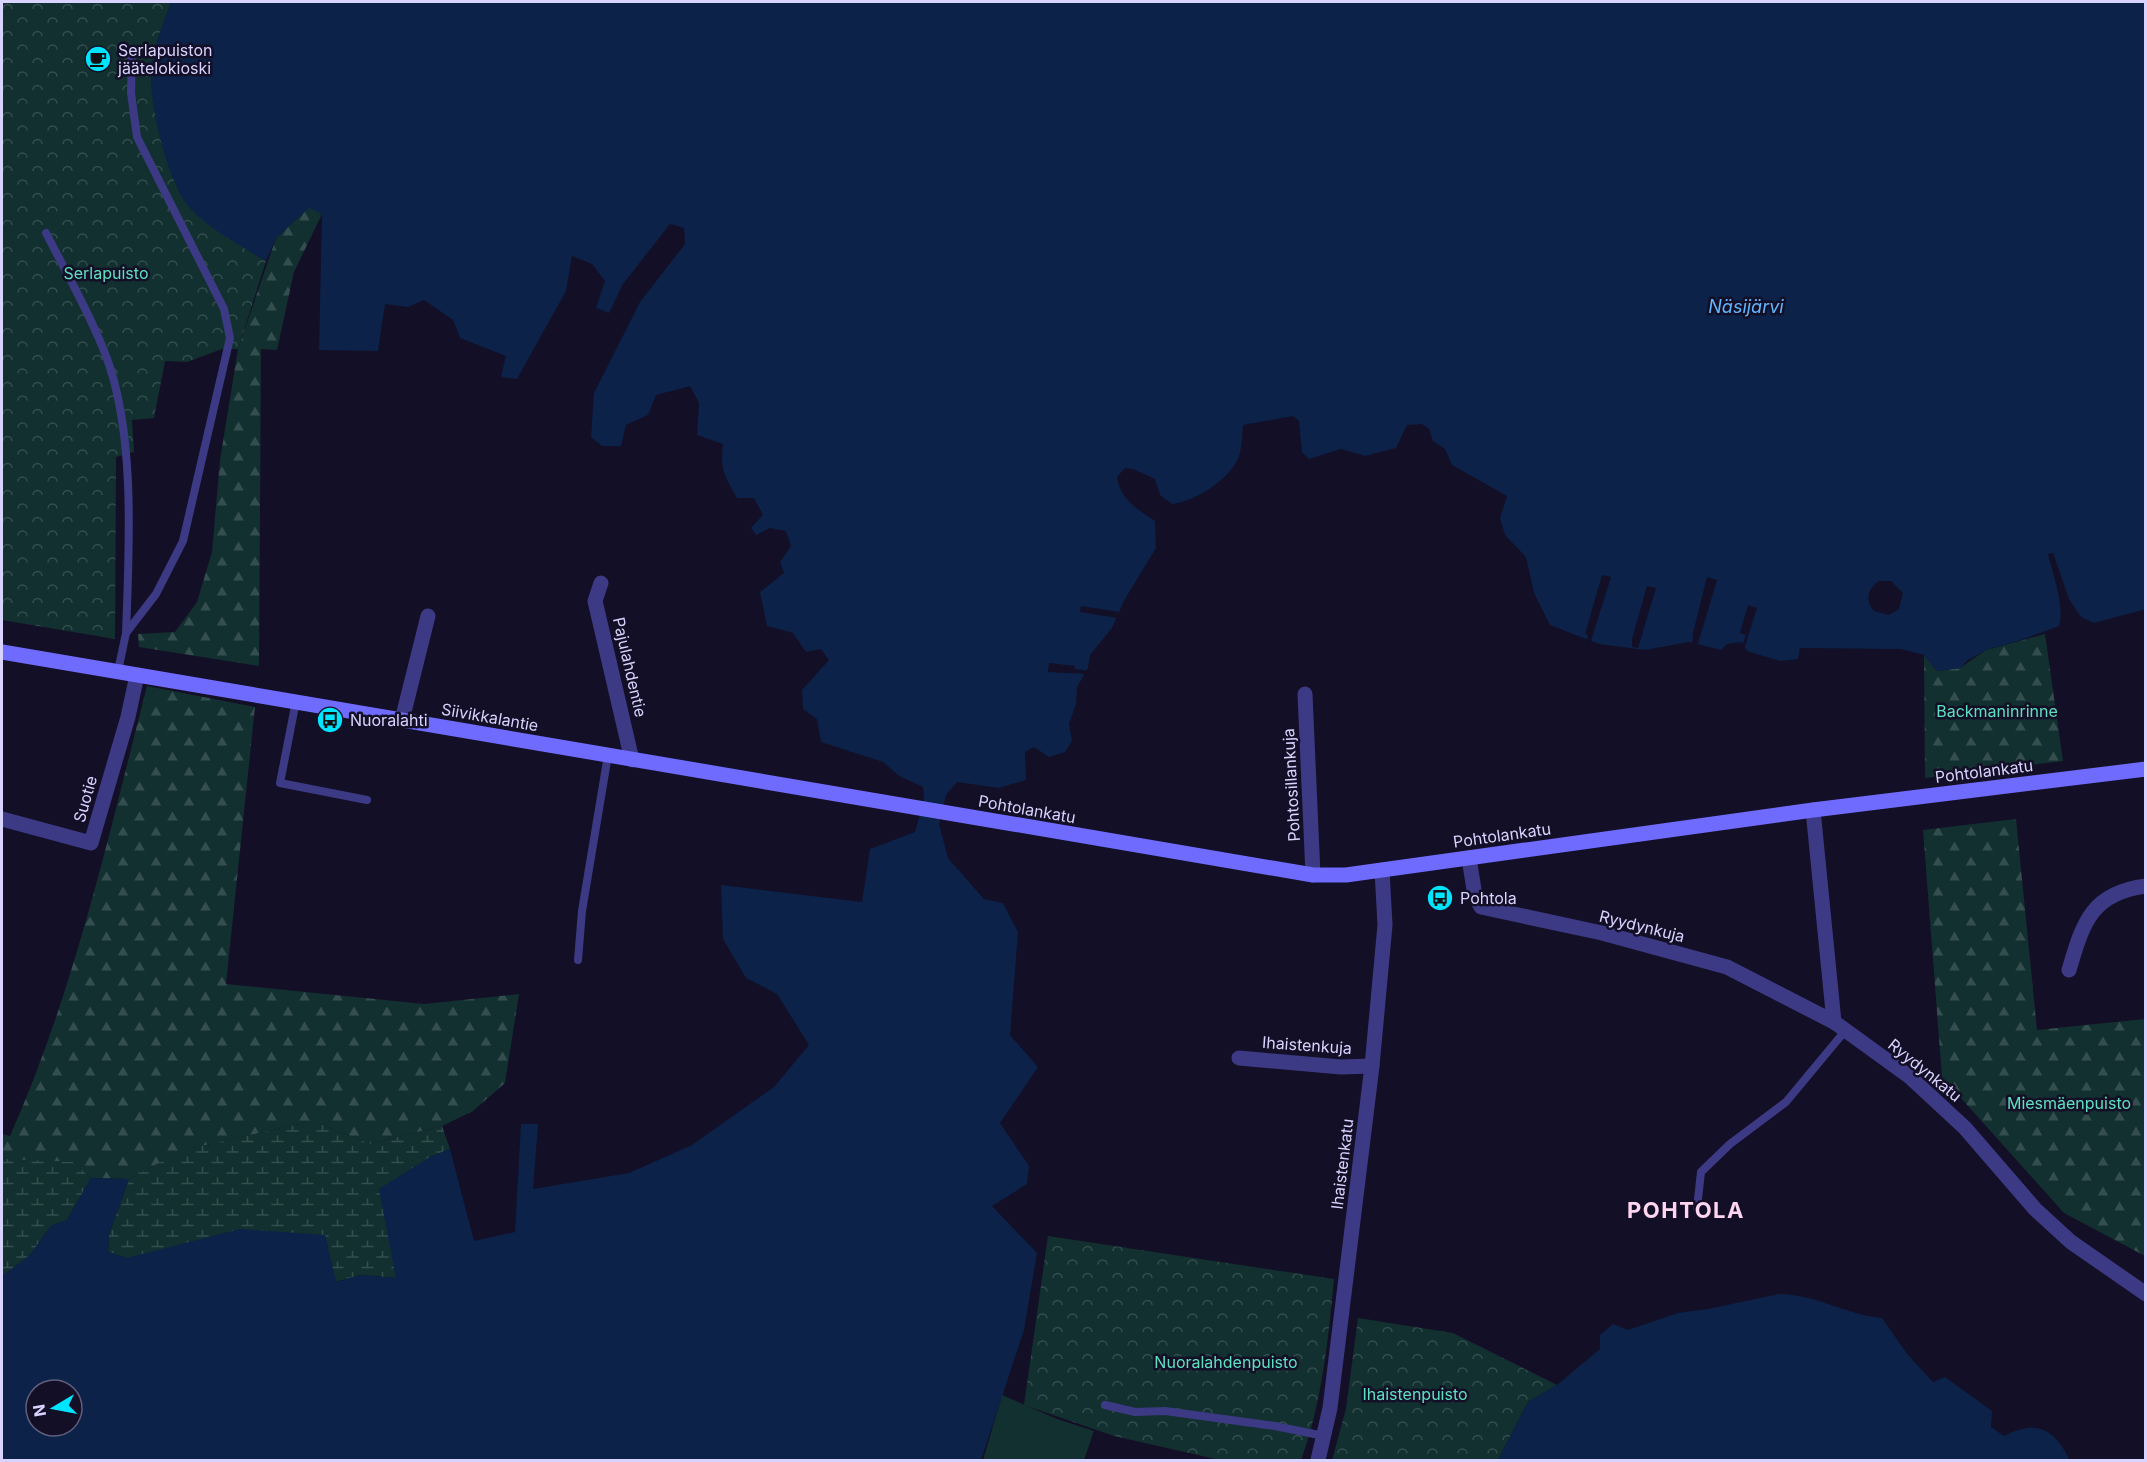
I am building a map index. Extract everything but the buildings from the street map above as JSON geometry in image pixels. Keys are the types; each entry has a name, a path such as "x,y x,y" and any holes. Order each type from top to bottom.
{"main road":[{"name":"Siivikkalantie","path":"2,652 865,800"},
{"name":"Pohtolankatu","path":"865,800 1313,875 1346,875 1813,810 2145,770"}],"street":[{"name":"Pajulahdentie","path":"601,583 595,601 632,760"},
{"path":"402,720 428,616"},
{"name":"Suotie","path":"2,819 91,843 128,717 137,675"},
{"name":"Pohtosillankuja","path":"1305,694 1313,875"},
{"path":"1813,810 1839,1027"},
{"name":"Ryydynkuja","path":"1469,858 1475,896 1481,907 1602,933 1727,967 1839,1027"},
{"name":"Ihaistenkatu","path":"1318,1461 1330,1408 1372,1066 1385,925 1382,870"},
{"path":"2069,970 2086,919 2101,902 2124,889 2145,886"},
{"name":"Ryydynkatu","path":"1839,1027 1910,1077 1965,1128 2035,1209 2071,1242 2145,1294"},
{"name":"Ihaistenkuja","path":"1239,1058 1341,1067 1372,1066"}],"lane":[{"path":"126,633 156,594 183,542 230,338 224,309 137,137 132,93 132,52"},
{"path":"46,233 107,358 118,406 128,479 126,633 118,671"},
{"path":"296,702 280,783 367,800"},
{"path":"578,960 582,911 608,755"},
{"path":"1696,1208 1701,1172 1730,1144 1786,1102 1839,1027"},
{"path":"1105,1405 1135,1412 1165,1411 1275,1426 1324,1436"}],"green space":[{"name":"Serlapuisto","path":"2,2 171,2 161,35 190,208 227,237 266,261 238,349 222,349 187,362 165,361 154,418 132,420 134,452 116,457 115,639 2,620"},
{"path":"309,207 322,214 294,272 277,350 261,349 259,666 139,647 138,634 175,632 197,602 212,552 220,460 238,349 276,238"},
{"name":"Backmaninrinne","path":"2045,634 2063,761 1925,778 1924,655 1937,671 1960,668 1986,650"},
{"path":"147,686 255,707 226,984 424,1004 519,994 505,1083 473,1111 442,1126 370,1144 313,1121 184,1150 129,1179 91,1178 73,1162 2,1160 2,1134 10,1136 33,1082 71,970 88,914"},
{"name":"Miesmäenpuisto","path":"2016,819 2037,1030 2145,1019 2145,1256 2064,1213 1942,1077 1923,830"},
{"path":"313,1121 370,1144 442,1126 450,1149 430,1157 396,1278 361,1275 335,1282 325,1235 174,1247 127,1258 108,1252 109,1234 129,1179 183,1150"},
{"path":"2,1160 73,1162 91,1178 67,1220 51,1226 30,1255 2,1276"},
{"name":"Nuoralahdenpuisto","path":"1048,1236 1334,1279 1319,1394 1301,1460 1220,1460 1114,1436 1024,1405"},
{"name":"Ihaistenpuisto","path":"1358,1318 1453,1333 1557,1385 1528,1402 1498,1460 1332,1460 1346,1409"},
{"path":"1002,1395 1057,1419 1094,1431 1084,1460 983,1460"}],"water":[{"name":"Näsijärvi","path":"171,2 2145,2 2146,609 2094,623 2081,617 2069,599 2053,553 2048,554 2061,610 2059,626 1986,650 1968,660 1960,668 1937,671 1924,655 1901,649 1800,648 1798,659 1780,661 1747,651 1741,642 1727,644 1721,650 1689,642 1645,650 1599,644 1550,625 1534,593 1526,557 1505,535 1500,518 1507,496 1452,465 1445,449 1433,441 1429,429 1422,424 1407,425 1396,448 1365,456 1341,449 1309,459 1302,452 1299,421 1293,416 1243,425 1240,453 1230,471 1202,493 1191,499 1172,504 1160,495 1155,479 1133,469 1125,468 1117,477 1119,485 1130,503 1155,521 1156,548 1125,599 1112,628 1090,655 1088,668 1077,687 1076,704 1069,724 1072,741 1065,752 1049,757 1034,747 1025,752 1026,780 999,788 957,782 946,795 939,824 948,858 984,899 1003,903 1018,932 1010,1035 1038,1067 1000,1123 1029,1166 1027,1184 992,1206 1037,1253 1024,1330 981,1460 2,1460 2,1276 30,1255 51,1226 67,1220 91,1178 129,1179 109,1234 108,1252 127,1258 240,1229 325,1235 336,1282 361,1275 396,1278 379,1189 430,1157 450,1149 474,1241 515,1232 521,1124 538,1124 533,1189 629,1173 692,1145 774,1087 809,1045 777,994 746,978 723,939 721,885 862,902 870,849 915,832 924,800 923,787 899,776 883,762 821,742 817,719 803,709 802,690 829,660 821,649 806,652 793,633 767,626 760,592 784,573 780,562 791,546 786,531 770,528 756,535 751,528 763,515 754,498 737,498 726,478 722,460 723,444 697,435 699,403 690,386 656,395 648,415 626,425 621,446 602,446 591,437 594,393 640,302 685,244 684,228 670,224 623,284 609,313 596,308 605,281 592,264 572,256 566,291 517,379 501,377 506,356 460,338 453,320 424,300 408,307 385,304 378,351 319,350 322,214 309,208 276,238 266,261 226,237 190,208 173,178 155,114 151,74 152,59","holes":["1879,581 1891,581 1903,593 1899,609 1889,615 1874,611 1868,599 1870,591"]},
{"path":"1779,1294 1806,1297 1856,1313 1882,1318 1908,1355 1933,1382 1945,1377 1992,1411 1991,1427 2004,1436 2026,1428 2043,1430 2058,1441 2070,1460 1498,1460 1528,1402 1557,1385 1600,1349 1600,1335 1613,1324 1628,1330 1678,1313"}],"pier":[{"path":"1602,575 1611,577 1590,644 1586,643 1588,635 1585,634"},
{"path":"1707,577 1717,580 1697,647 1692,646 1693,633"},
{"path":"1647,586 1656,588 1638,648 1632,647 1632,639"},
{"path":"1748,605 1757,608 1744,649 1741,648 1746,635 1740,633"},
{"path":"1081,606 1119,612 1118,618 1080,612"},
{"path":"1049,663 1075,666 1075,669 1089,671 1088,674 1048,672"}],"place":[{"name":"Serlapuiston jäätelokioski","path":"98,59"},
{"name":"Nuoralahti","path":"330,720"},
{"name":"Pohtola","path":"1440,898"}],"district":[{"name":"POHTOLA","path":"1686,1210"}]}
